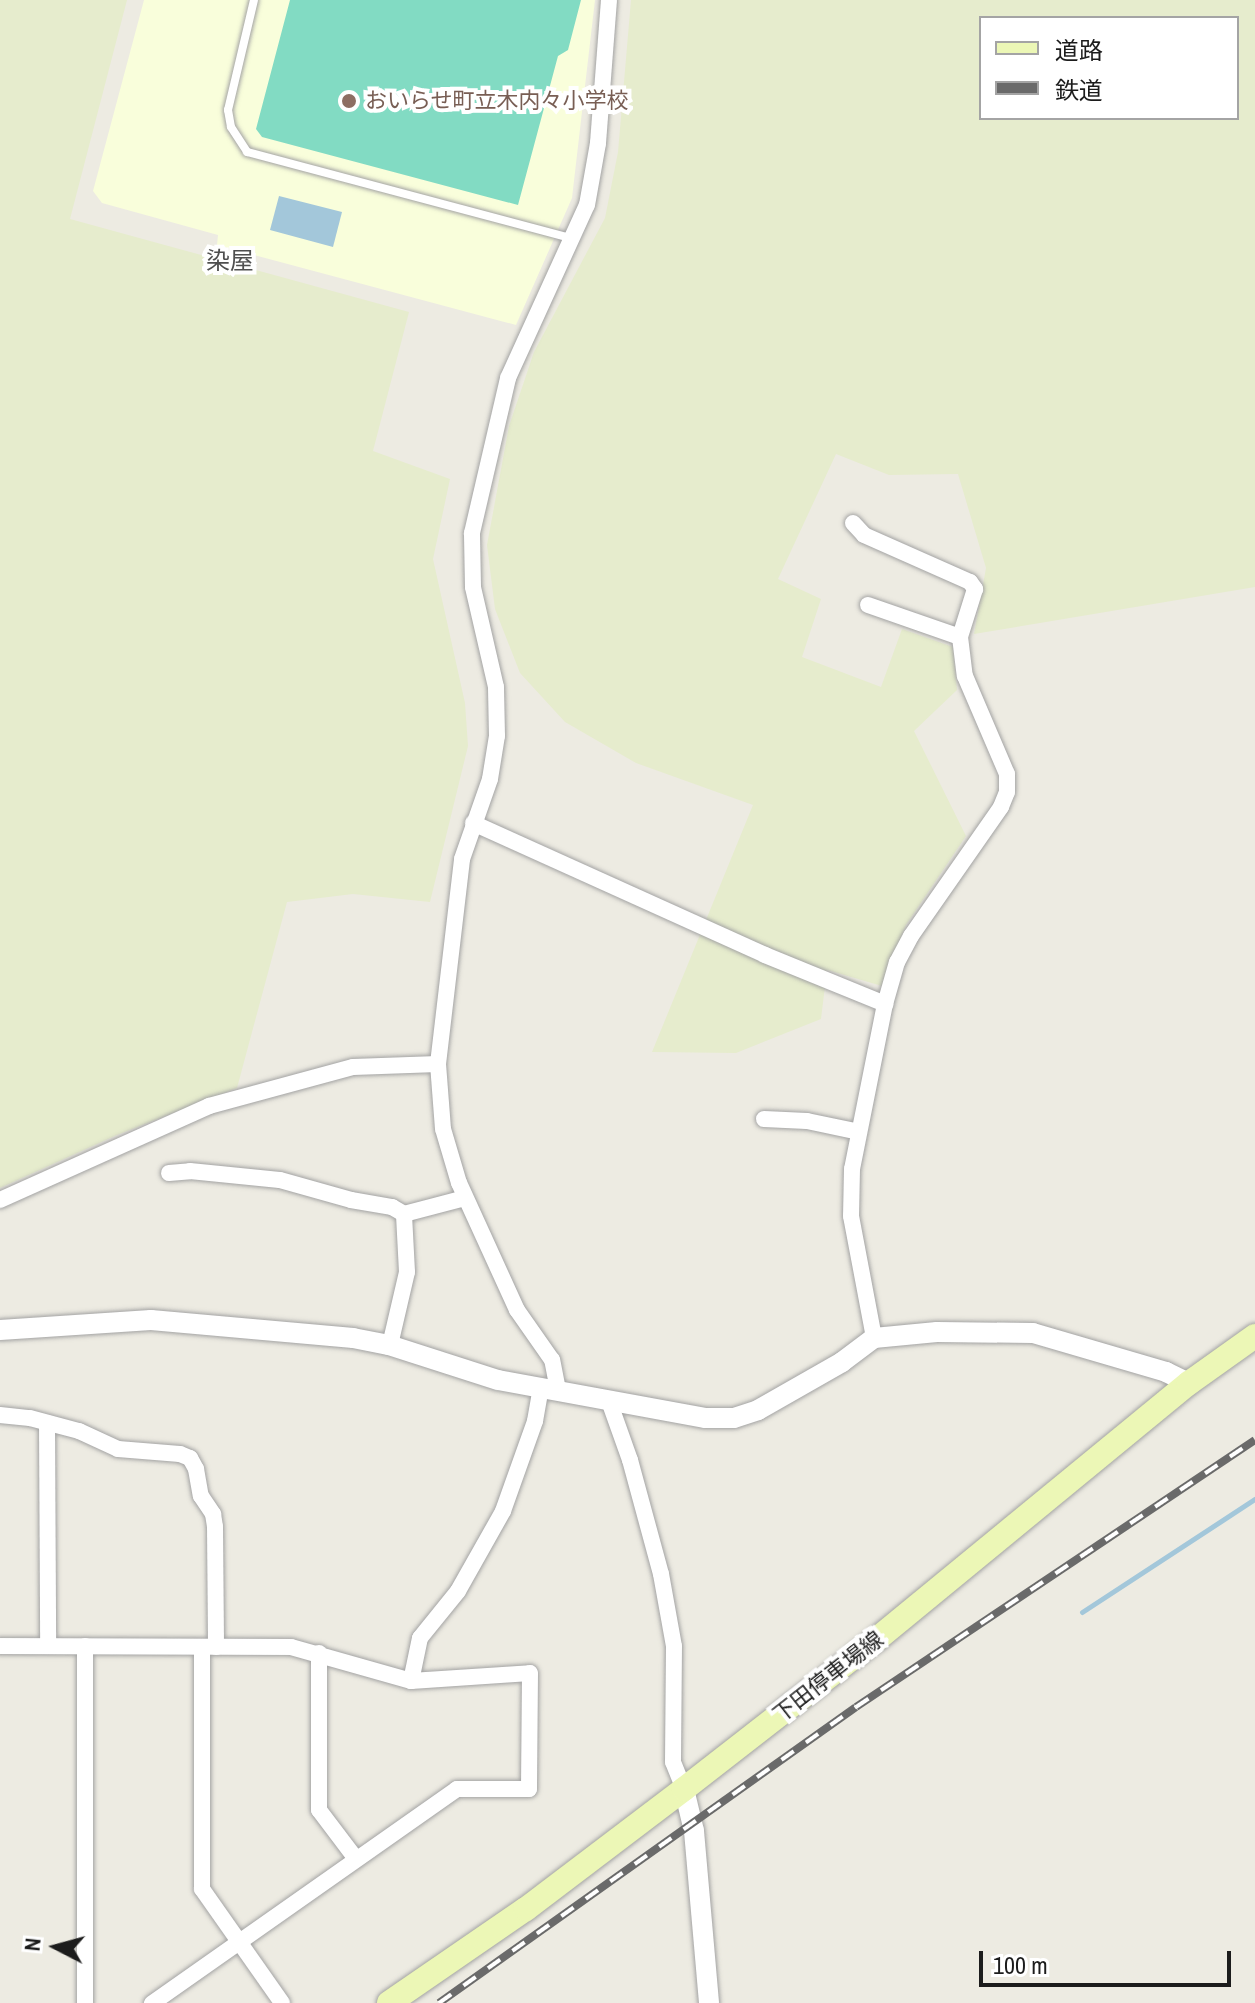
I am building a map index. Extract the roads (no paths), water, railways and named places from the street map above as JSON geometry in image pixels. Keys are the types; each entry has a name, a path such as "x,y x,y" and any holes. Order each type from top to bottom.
{"main road":[{"name":"下田停車場線","path":"389,2003 526,1909 684,1789 877,1639 1189,1383 1255,1336"}],"street":[{"path":"411,1681 420,1638 458,1591 503,1511 535,1421 550,1389 552,1360 517,1310 465,1198 443,1129 438,1064 460,869 495,759 498,711 473,587 472,533 508,378 573,240 594,175 609,0"},
{"path":"853,523 864,535 970,582 975,589 960,637 965,676 1007,774 1007,792 1001,807 911,936 897,962 885,1004 852,1169 851,1216 874,1338"},
{"path":"868,605 960,637"},
{"path":"473,823 765,955 885,1004"},
{"path":"0,1200 209,1106 353,1067 438,1064"},
{"path":"764,1119 807,1121 859,1132"},
{"path":"169,1173 190,1171 280,1180 392,1207 404,1214 465,1198"},
{"path":"390,1345 407,1272 404,1214"},
{"path":"0,1330 151,1320 233,1325 390,1345 498,1380 705,1418 734,1418 758,1410 874,1338 937,1332 1033,1333 1151,1367 1189,1383"},
{"path":"609,1401 630,1460 661,1574 674,1646 673,1762 684,1789 694,1831 709,2003"},
{"path":"0,1415 79,1431 118,1449 180,1454 190,1458 201,1496 213,1514 215,1527 202,1889 282,2003"},
{"path":"47,1423 48,1646"},
{"path":"0,1646 291,1647 411,1681 530,1673 529,1789 457,1789 152,2003"},
{"path":"85,1646 85,2003"},
{"path":"319,1653 319,1810 356,1859"}],"lane":[{"path":"254,0 228,110 231,127 247,152 573,240"}],"water":[{"path":"279,196 342,212 333,247 270,230"}],"waterway":[{"path":"1082,1612 1255,1499"}],"railway":[{"path":"439,2003 856,1707 1255,1440"}],"place":[{"name":"おいらせ町立木内々小学校","path":"349,101"}],"district":[{"name":"染屋","path":"230,261"}]}
